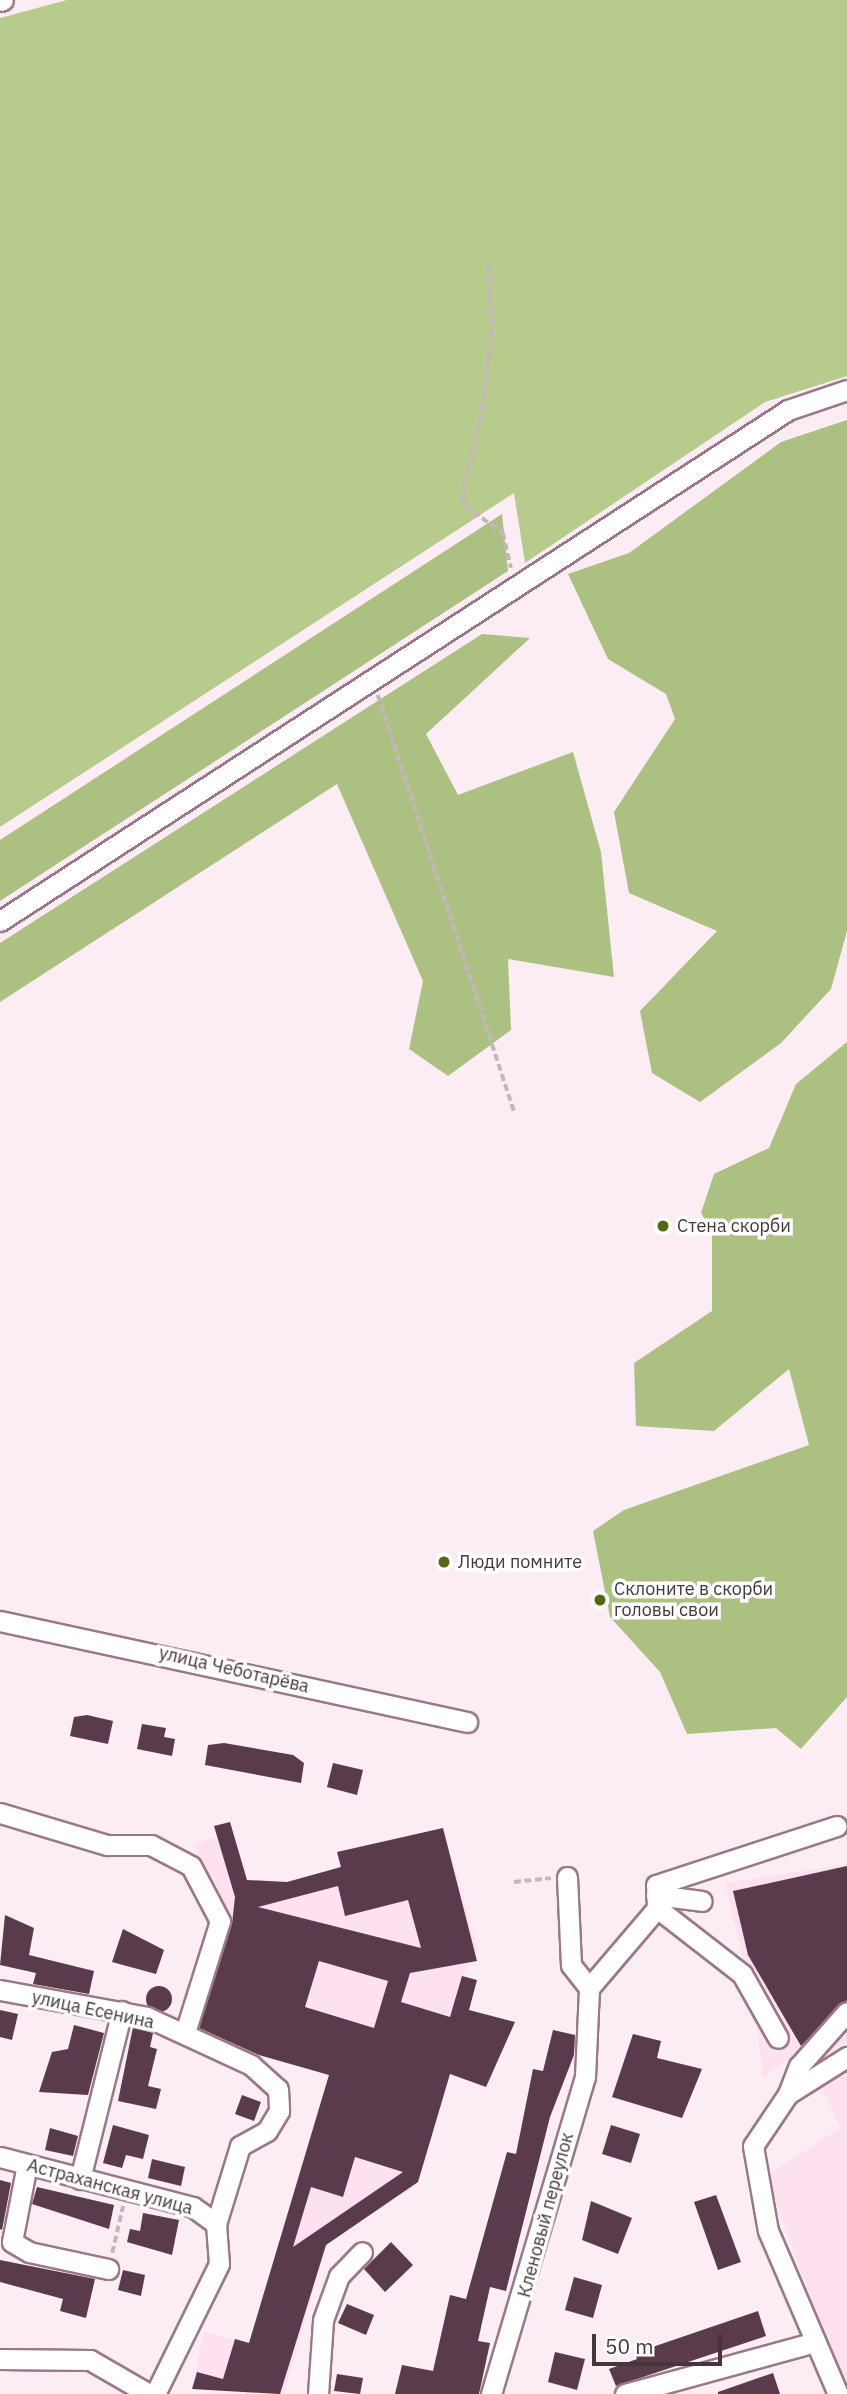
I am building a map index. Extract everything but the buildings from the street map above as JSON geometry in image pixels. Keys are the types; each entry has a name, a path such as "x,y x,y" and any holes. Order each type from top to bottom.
{"street":[{"path":"0,921 788,410 847,390"},
{"name":"улица Чеботарёва","path":"0,1621 467,1722"},
{"path":"0,1813 107,1844 151,1845 191,1866 220,1921 186,2033"},
{"path":"567,1877 571,1965 589,1988 657,1902 656,1885 837,1826"},
{"path":"657,1902 702,1901"},
{"path":"657,1902 741,1974 778,2038"},
{"name":"Кленовый переулок","path":"491,2394 586,2077 589,1988"},
{"name":"улица Есенина","path":"0,1990 122,2011 186,2033 251,2065 278,2089 279,2111 267,2132 240,2146 216,2224"},
{"path":"80,2179 122,2011"},
{"path":"788,2094 799,2066 847,2012"},
{"path":"838,2394 812,2343 768,2231 753,2168 762,2124 788,2094 847,2057"},
{"name":"Астраханская улица","path":"0,2157 193,2207 216,2224"},
{"path":"27,2164 12,2242 108,2269"},
{"path":"155,2394 212,2286 222,2243 216,2224"},
{"path":"318,2394 323,2320 339,2276 362,2252"},
{"path":"625,2394 812,2343"},
{"path":"0,2359 90,2361 149,2394"}],"path":[{"path":"489,266 492,331 484,404 462,497 506,537 514,587"},
{"path":"373,680 514,1112"},
{"path":"514,1882 567,1877"},
{"path":"108,2269 127,2191"}],"shaded area":[{"path":"230,1822 247,1880 287,1882 340,1868 337,1852 443,1828 478,1950 463,1976 477,1980 418,2183 326,2245 284,2394 192,2389 204,2332 249,2343 328,2075 195,2032 229,1915 207,1884 194,1843 217,1837 214,1827"},
{"path":"847,1864 847,2042 815,2061 802,2049 763,2078 755,2007 725,1883"},
{"path":"847,2067 847,2381 830,2352 766,2176 840,2128 820,2084"}],"green space":[{"path":"67,0 847,0 847,376 765,402 525,563 514,493 0,827 0,18"},
{"path":"847,420 847,931 831,989 781,1043 700,1102 652,1073 640,1011 717,931 629,893 614,812 675,719 666,694 608,659 568,574 629,553 781,442"},
{"path":"502,514 508,571 0,901 0,840"},
{"path":"482,634 530,638 426,734 458,795 573,752 601,852 614,977 508,959 511,1030 448,1076 409,1049 423,981 337,784 0,1002 0,943"},
{"path":"847,1042 847,1697 801,1749 776,1728 687,1734 660,1672 610,1617 593,1531 624,1510 809,1445 789,1369 714,1431 636,1426 634,1363 712,1311 712,1231 701,1213 714,1174 769,1148 796,1084"}],"place":[{"name":"Стена скорби","path":"663,1226"},
{"name":"Люди помните","path":"444,1562"},
{"name":"Склоните в скорби головы свои","path":"600,1600"}]}
